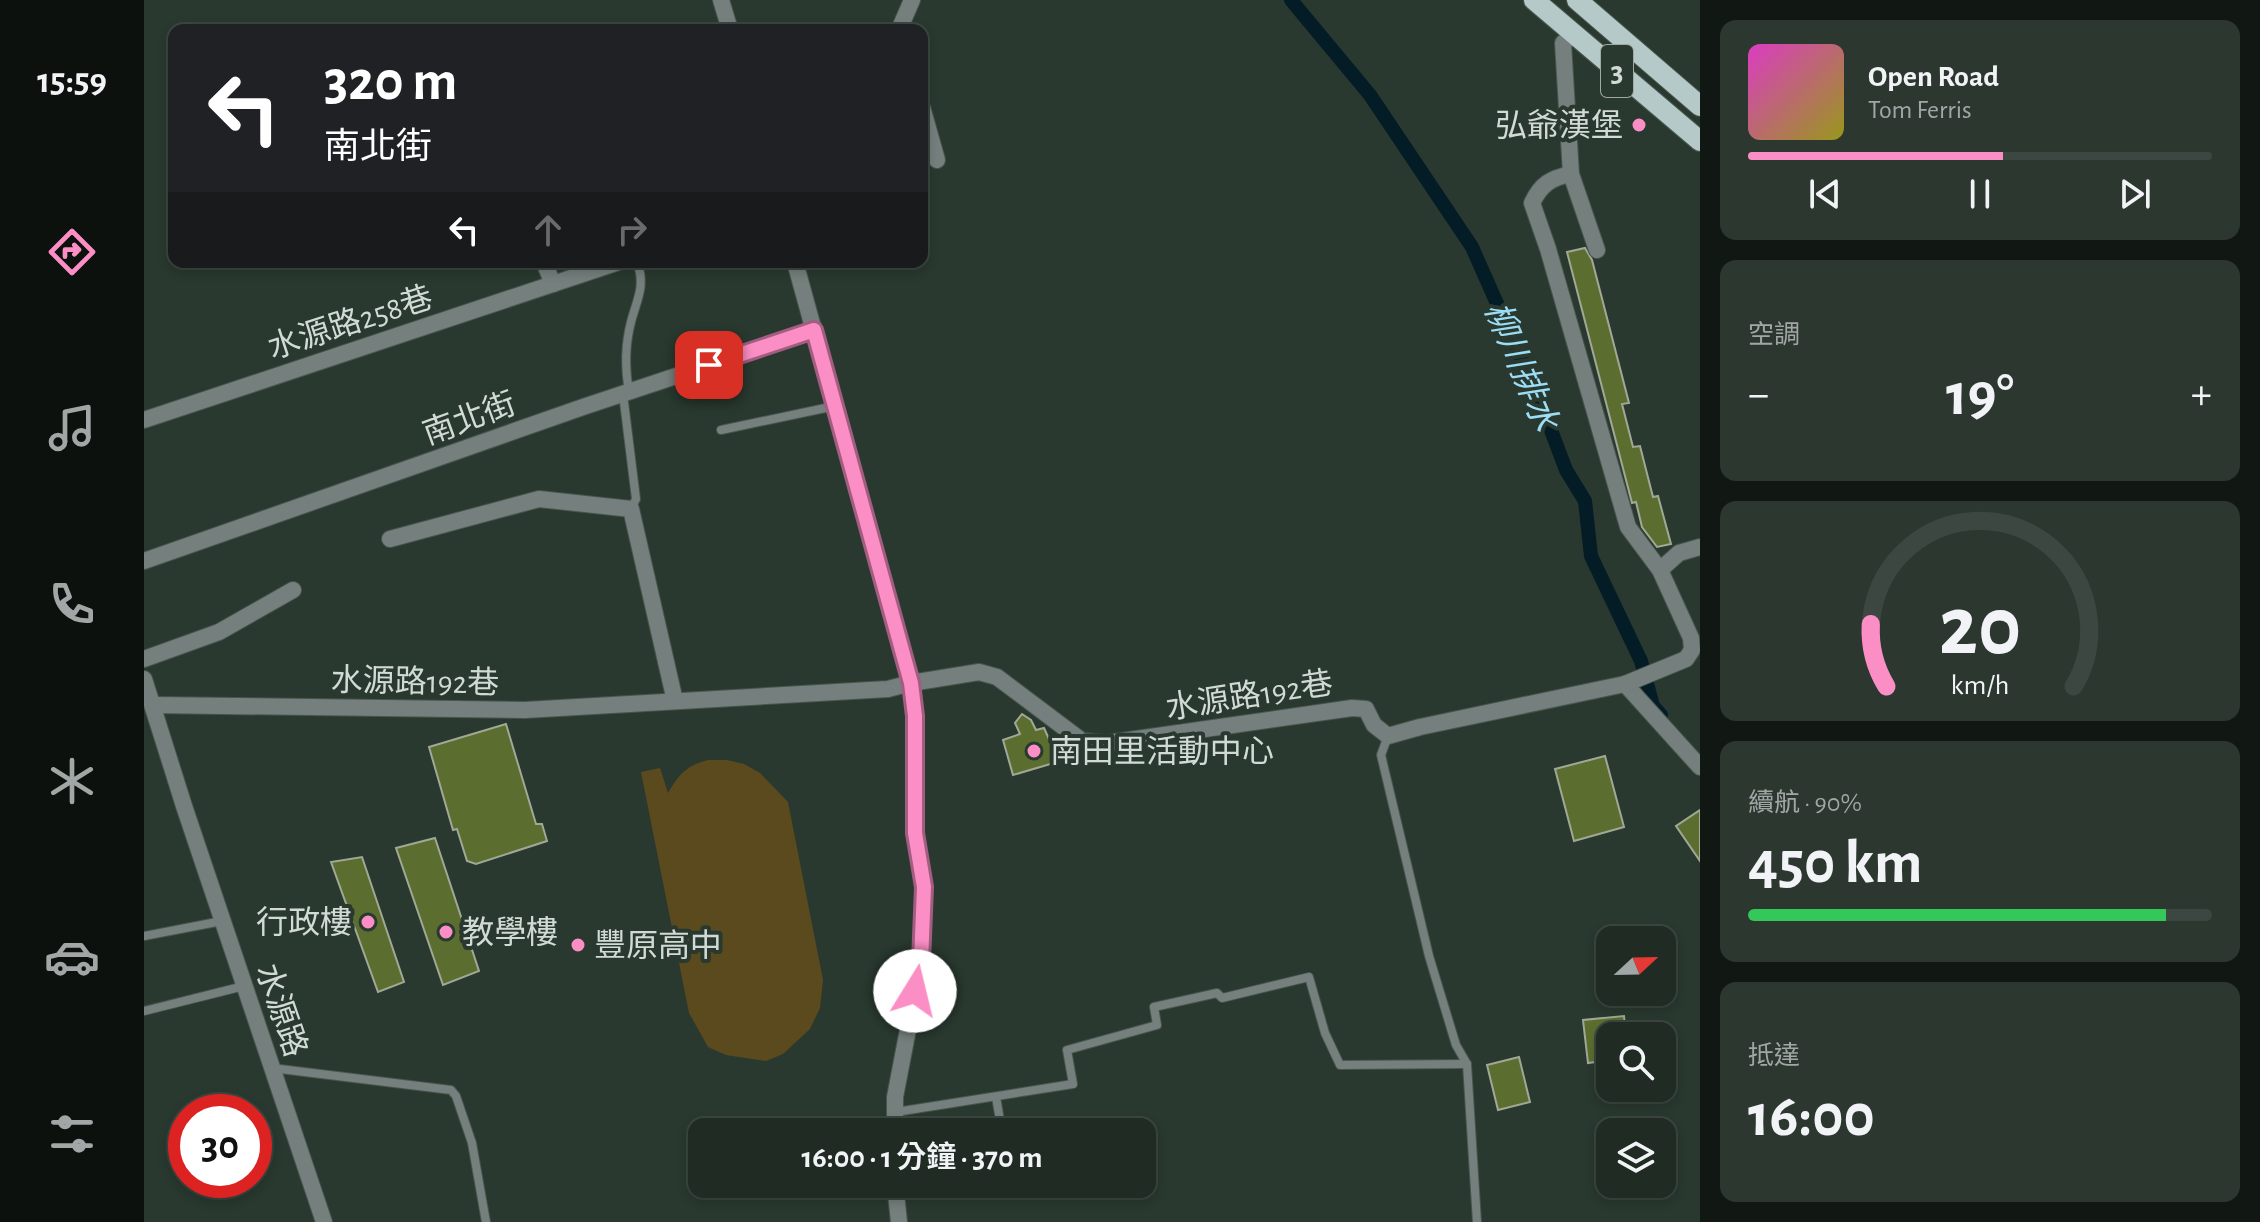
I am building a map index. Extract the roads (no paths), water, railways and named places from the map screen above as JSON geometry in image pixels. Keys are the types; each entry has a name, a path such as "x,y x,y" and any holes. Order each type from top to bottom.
{"main road":[{"name":"3","path":"1534,0 1700,141"},
{"name":"3","path":"1577,0 1700,106"}],"street":[{"path":"721,0 728,24"},
{"path":"902,24 912,0"},
{"path":"1574,34 1563,43 1571,174 1597,250"},
{"path":"928,128 937,160"},
{"path":"1388,736 1625,684 1686,659 1692,650 1691,638 1660,570 1628,527 1532,203 1540,186 1555,177 1571,174"},
{"path":"546,268 553,284"},
{"name":"水源路258巷","path":"144,420 601,268"},
{"path":"797,268 911,683 915,716 915,833 924,887 922,947 895,1097 895,1118"},
{"name":"南北街","path":"144,561 814,330"},
{"path":"390,539 539,499 631,509 675,701"},
{"path":"1660,570 1679,553 1700,547"},
{"path":"144,659 219,632 293,590"},
{"name":"水源路192巷","path":"154,705 525,710 888,689 979,672 997,677 1082,741 1108,743 1157,738 1352,708 1366,709 1374,725 1388,736"},
{"name":"水源路","path":"144,679 324,1222"},
{"path":"1625,684 1700,767"},
{"path":"896,1198 899,1222"}],"lane":[{"path":"631,509 636,499 626,373 628,341 642,287 638,268"},
{"path":"721,430 835,406"},
{"path":"1388,736 1381,755 1388,786 1429,956 1456,1045 1467,1064 1477,1222"},
{"path":"144,936 222,921"},
{"path":"895,1112 1073,1084 1067,1050 1157,1025 1154,1007 1217,993 1222,998 1309,977 1325,1033 1340,1065 1467,1064"},
{"path":"144,1011 244,986"},
{"path":"272,1068 451,1090 456,1096 472,1143 486,1222"},
{"path":"996,1097 1000,1118"}],"waterway":[{"name":"柳川排水","path":"1291,0 1370,95 1472,247 1538,396 1566,470 1585,501 1591,556 1641,661 1653,706 1661,715"}],"place":[{"name":"弘爺漢堡","path":"1639,125"},
{"name":"南田里活動中心","path":"1034,751"},
{"name":"行政樓","path":"368,922"},
{"name":"教學樓","path":"446,932"},
{"name":"豐原高中","path":"578,945"}]}
